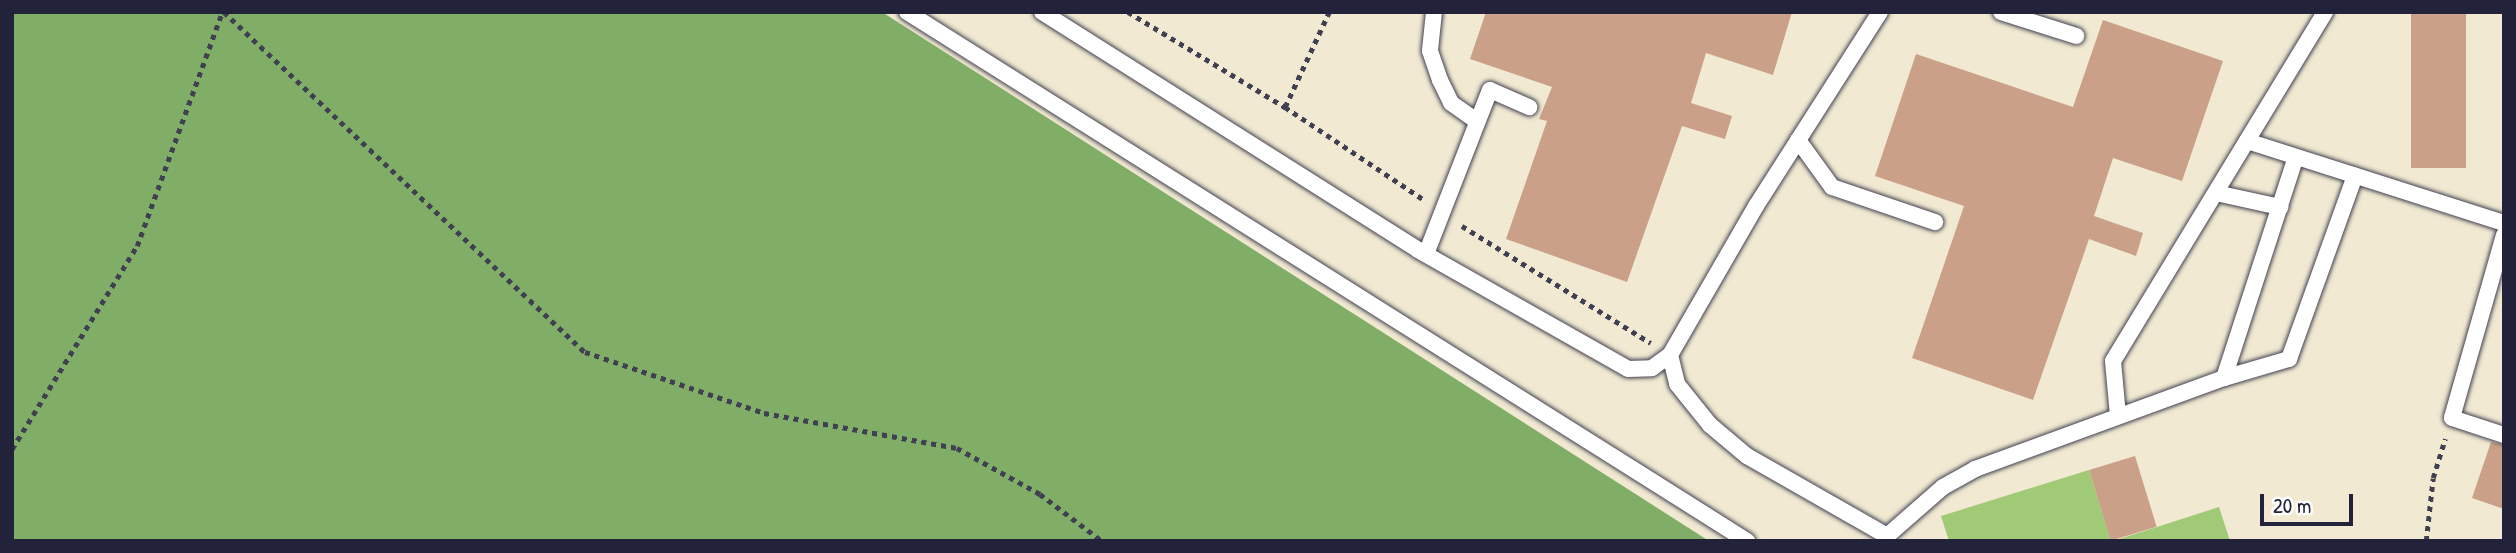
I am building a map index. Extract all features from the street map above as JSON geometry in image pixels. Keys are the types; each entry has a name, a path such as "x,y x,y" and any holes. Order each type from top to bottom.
{"lane":[{"path":"907,12 1747,541"},
{"path":"1042,12 1426,254 1628,369 1652,368 1670,355 1798,140 1880,12"},
{"path":"1434,12 1430,51 1440,80 1451,103 1477,121"},
{"path":"2001,12 2076,36"},
{"path":"2118,416 2113,361 2325,12"},
{"path":"1426,254 1440,211 1490,90 1529,107"},
{"path":"1798,140 1832,187 1935,222"},
{"path":"2247,141 2504,223"},
{"path":"2224,378 2296,157"},
{"path":"1670,355 1677,384 1710,425 1738,449 1888,539 1943,487 1975,469 2224,378 2290,359 2355,176"},
{"path":"2216,193 2280,207"},
{"path":"2504,235 2452,418 2504,435"}],"path":[{"path":"12,449 137,246 223,12 585,352 764,413 957,448 1040,494 1102,541"},
{"path":"1128,12 1284,107 1440,211 1670,355"},
{"path":"1284,107 1329,12"},
{"path":"2426,541 2433,478 2452,418"}],"green space":[{"path":"12,12 882,12 1709,541 12,541"},
{"path":"2089,470 2111,541 1949,541 1941,516"},
{"path":"2219,507 2230,541 2113,541 2157,527"}],"building":[{"path":"1486,12 1792,12 1773,75 1706,53 1691,103 1732,116 1725,139 1682,126 1627,282 1506,239 1547,121 1539,119 1552,87 1470,59"},
{"path":"2411,12 2466,12 2466,168 2411,168"},
{"path":"2103,20 2223,61 2182,181 2113,158 2094,216 2143,233 2136,256 2089,239 2033,400 1912,358 1964,206 1875,176 1916,54 2073,107"},
{"path":"2491,442 2504,445 2504,509 2472,498"},
{"path":"2135,456 2157,527 2111,541 2089,470"}]}
